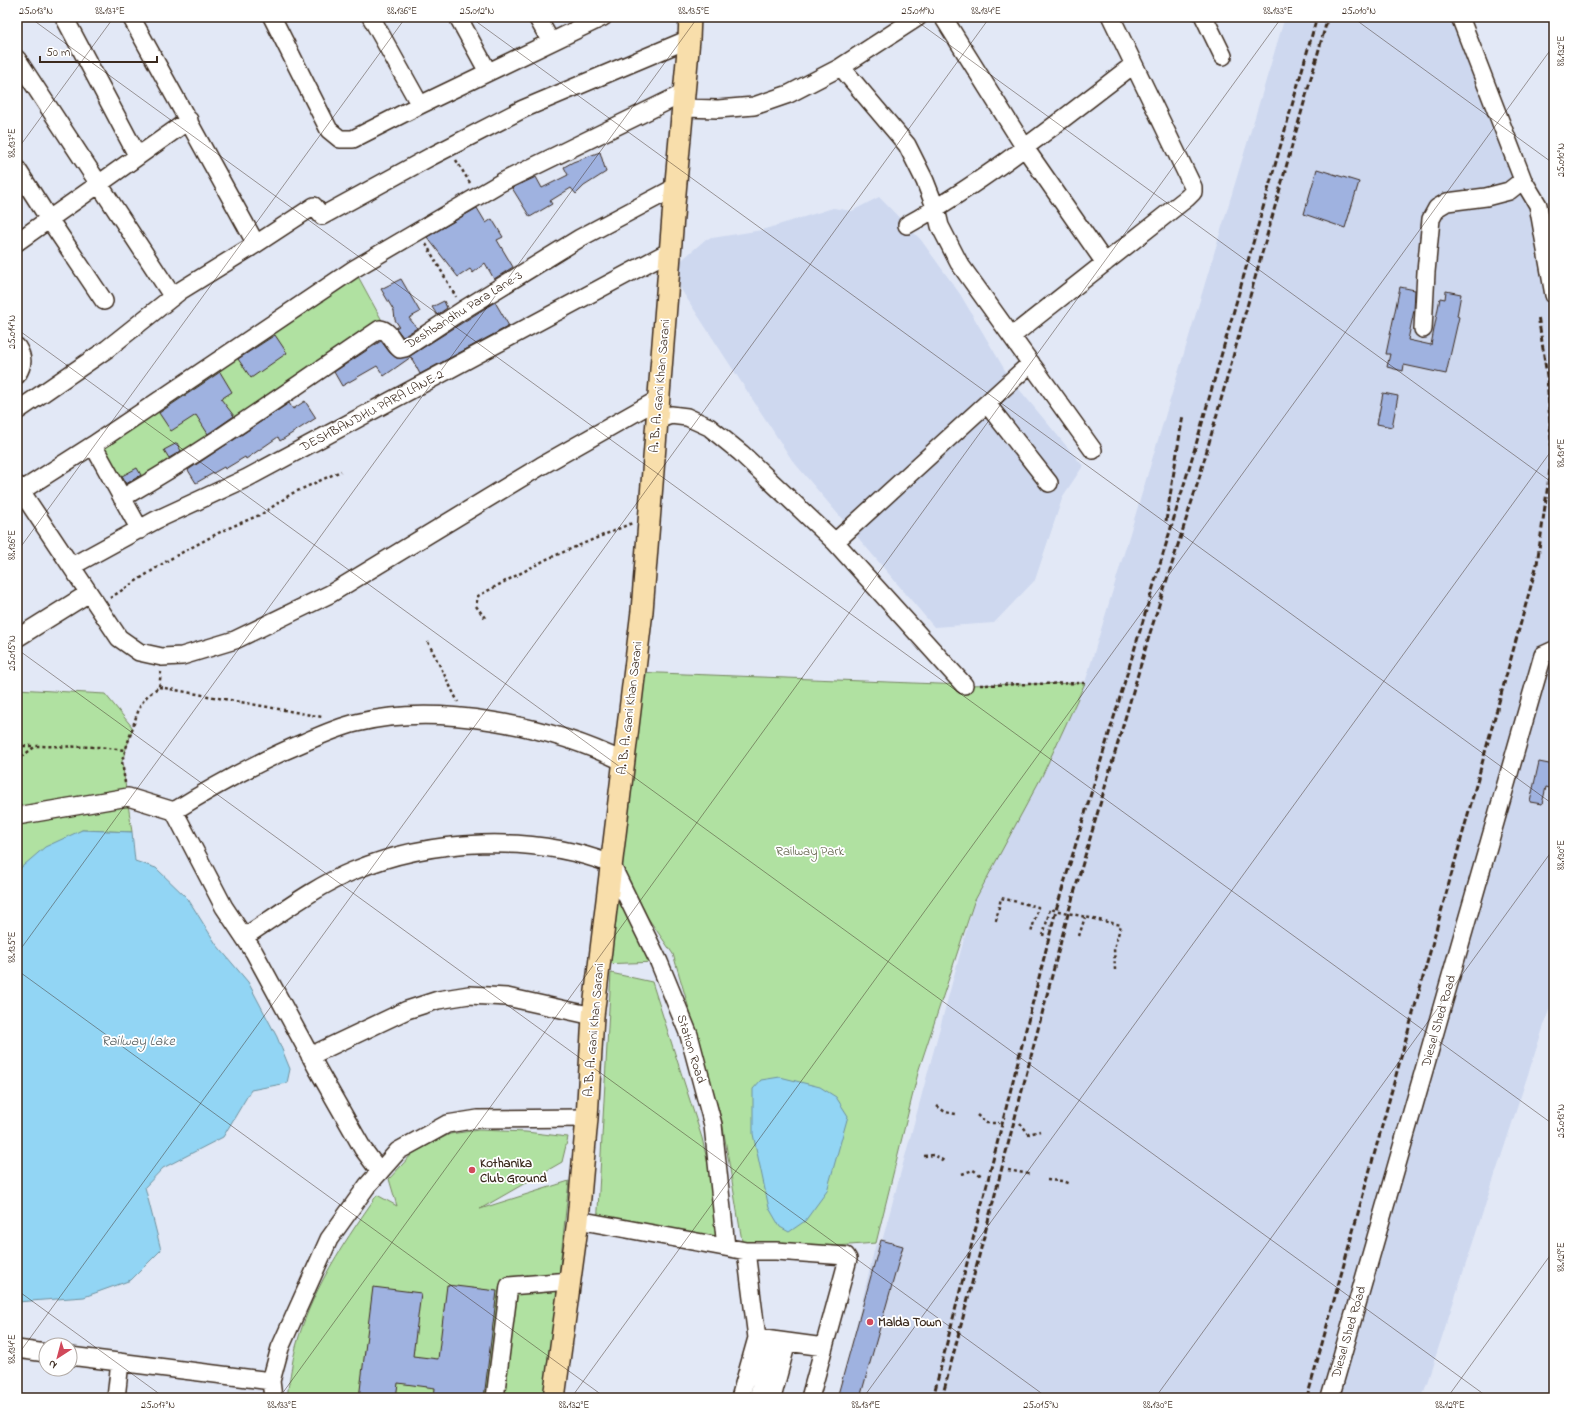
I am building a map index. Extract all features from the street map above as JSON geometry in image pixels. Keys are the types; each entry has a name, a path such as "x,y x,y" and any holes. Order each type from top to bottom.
{"main road":[{"name":"A. B. A. Gani Khan Sarani","path":"554,1398 578,1220 587,1118 593,1016 642,611 690,17"}],"street":[{"path":"64,17 137,155"},
{"path":"131,17 256,244"},
{"path":"272,17 328,130 340,139 353,139 603,17"},
{"path":"370,17 420,105"},
{"path":"458,17 488,72"},
{"path":"537,17 551,42"},
{"path":"659,399 541,466 330,594 235,640 182,656 162,657 138,652 119,638 19,488 93,445 354,268 479,198 502,182 684,100 718,109 754,106 789,94 842,67 918,17"},
{"path":"943,17 1025,148 1105,263"},
{"path":"1012,336 1193,192 1193,187 1111,17"},
{"path":"1204,17 1223,56"},
{"path":"1460,17 1523,180 1538,205 1554,295"},
{"path":"17,411 107,349 172,297 314,206 322,216 448,147 522,109 689,39"},
{"path":"17,59 172,297"},
{"path":"907,225 936,208 1025,148 1133,65"},
{"path":"842,67 907,145 925,181 936,208 940,226 959,264 1093,450"},
{"path":"17,242 137,155 189,120"},
{"path":"17,169 104,301"},
{"path":"1423,329 1431,219 1437,208 1447,202 1486,197 1509,191 1523,180"},
{"name":"Deshbandhu Para Lane-3","path":"122,498 220,439 380,329 387,332 395,346 400,349 405,348 463,310 580,238 676,187"},
{"name":"DESHBANDHU PARA LANE 2","path":"72,566 140,530 247,478 670,251"},
{"path":"17,347 21,353 23,364 17,375"},
{"path":"835,542 1031,363"},
{"path":"987,404 1049,483"},
{"path":"657,420 671,415 687,417 709,427 742,453 835,542 964,685"},
{"path":"93,445 140,530"},
{"path":"17,638 94,599"},
{"name":"Diesel Shed Road","path":"1330,1398 1543,655 1554,650"},
{"path":"174,810 233,774 273,755 355,723 418,715 465,716 551,734 599,750 624,762"},
{"path":"17,816 128,797 174,810 224,907 254,952 310,1056 363,1149 380,1172"},
{"path":"244,937 311,894 352,871 387,858 422,850 464,844 532,846 592,857 611,864"},
{"name":"Station Road","path":"611,864 659,962 689,1035 713,1126 726,1247"},
{"path":"310,1056 407,1010 438,1000 469,995 507,997 593,1016"},
{"path":"273,1398 271,1381 280,1348 329,1239 367,1186 398,1151 447,1124 478,1119 587,1118"},
{"path":"578,1220 746,1251 844,1255 848,1259 810,1398"},
{"path":"746,1251 772,1340 772,1398"},
{"path":"495,1398 509,1286 570,1281"},
{"path":"772,1340 824,1347"},
{"path":"740,1398 772,1340"},
{"path":"758,1398 772,1340"},
{"path":"17,1349 38,1352"},
{"path":"78,1357 271,1381"},
{"path":"116,1398 120,1362"}],"path":[{"path":"448,147 479,198"},
{"path":"419,231 463,310"},
{"path":"94,599 224,530 262,514 291,494 341,471"},
{"path":"485,618 476,606 478,596 546,559 649,516"},
{"path":"428,642 465,716"},
{"path":"159,687 162,657"},
{"path":"964,685 1085,682"},
{"path":"128,797 122,761 125,750 141,704 148,695 159,687 324,717"},
{"path":"17,746 99,747 125,750"},
{"path":"17,760 36,746"},
{"path":"996,921 1001,898 1038,907 1031,933"},
{"path":"1043,936 1050,909 1121,925 1114,948 1115,970"},
{"path":"1080,936 1085,917"},
{"path":"937,1106 945,1112 956,1114"},
{"path":"977,1115 986,1123 999,1123"},
{"path":"1020,1122 1029,1134 1040,1131"},
{"path":"924,1156 934,1155 944,1162"},
{"path":"962,1174 973,1170 982,1176"},
{"path":"1008,1170 1029,1174"},
{"path":"1047,1180 1062,1181 1070,1184"}],"shaded area":[{"path":"1285,17 1458,17 1527,181 1547,207 1554,251 1554,989 1552,1001 1422,1398 839,1398 874,1251 876,1244 881,1245 974,902 1042,776 1085,683"},
{"path":"879,197 921,240 960,294 1009,377 1083,466 1063,496 1035,580 994,623 934,627 792,460 669,271 706,239 762,230 833,208 852,211"}],"green space":[{"path":"354,269 385,326 122,497 94,445"},
{"name":"Railway Park","path":"634,672 964,685 1085,683 1042,776 974,902 919,1069 876,1243 744,1253 722,1121 673,954 613,868 659,962 599,964"},
{"path":"17,689 105,694 133,728 122,761 132,832 82,830 17,871"},
{"path":"611,973 652,982 702,1138 712,1182 716,1236 597,1228"},
{"path":"479,1130 526,1132 568,1137 562,1162 480,1209 569,1181 546,1398 288,1398 291,1371 296,1347 303,1323 313,1300 336,1257 377,1195 397,1206 389,1179 413,1153 450,1134"}],"water":[{"name":"Railway Lake","path":"82,830 132,832 135,861 156,868 188,899 216,944 248,982 277,1037 290,1069 287,1083 251,1090 223,1137 163,1168 145,1187 161,1250 131,1280 84,1297 17,1302 17,871 45,847"},
{"path":"780,1077 820,1087 836,1097 848,1116 827,1191 805,1221 789,1232 780,1227 769,1208 753,1134 753,1089 761,1080"}],"building":[{"path":"600,152 606,172 584,186 576,194 571,188 550,201 552,204 530,217 512,188 536,177 542,188 568,175 564,167"},
{"path":"1317,169 1359,182 1345,228 1304,214"},
{"path":"477,208 486,223 492,219 503,237 497,240 513,267 494,279 485,263 473,273 470,269 458,277 427,237"},
{"path":"401,279 420,312 409,318 417,328 403,337 396,328 399,326 395,320 394,311 381,289"},
{"path":"1400,287 1415,290 1414,310 1408,340 1431,345 1440,298 1445,299 1446,291 1461,294 1457,316 1459,317 1446,374 1404,365 1403,371 1387,367 1390,354 1386,354"},
{"path":"444,301 447,308 437,315 432,307"},
{"path":"495,302 509,326 420,374 411,357 384,376 377,366 342,386 334,372 381,341 390,353 397,358 410,356"},
{"path":"275,335 287,353 251,378 238,359"},
{"path":"220,372 232,392 221,399 234,416 208,434 196,415 171,431 159,413"},
{"path":"1383,393 1398,396 1392,427 1377,424"},
{"path":"305,401 316,418 280,441 278,437 246,459 245,457 225,469 224,467 196,483 188,470 289,403 293,409"},
{"path":"177,443 181,451 169,458 164,450"},
{"path":"137,468 141,475 126,484 122,476"},
{"path":"1539,762 1554,765 1554,789 1546,787 1542,804 1530,802"},
{"name":"Malda Town","path":"881,1240 903,1246 860,1398 837,1398"},
{"path":"447,1285 497,1291 484,1398 434,1398 435,1388 398,1383 396,1398 359,1398 373,1287 421,1293 413,1356 438,1359"}],"railway":[{"path":"933,1398 1056,910 1195,448 1317,17"},
{"path":"942,1398 1068,914 1150,633 1198,482 1328,17"},
{"path":"1307,1398 1537,564 1552,455 1547,376 1538,315"},
{"path":"1166,521 1183,415"}],"place":[{"name":"Kothanika Club Ground","path":"472,1170"},
{"name":"Malda Town","path":"870,1322"}]}
